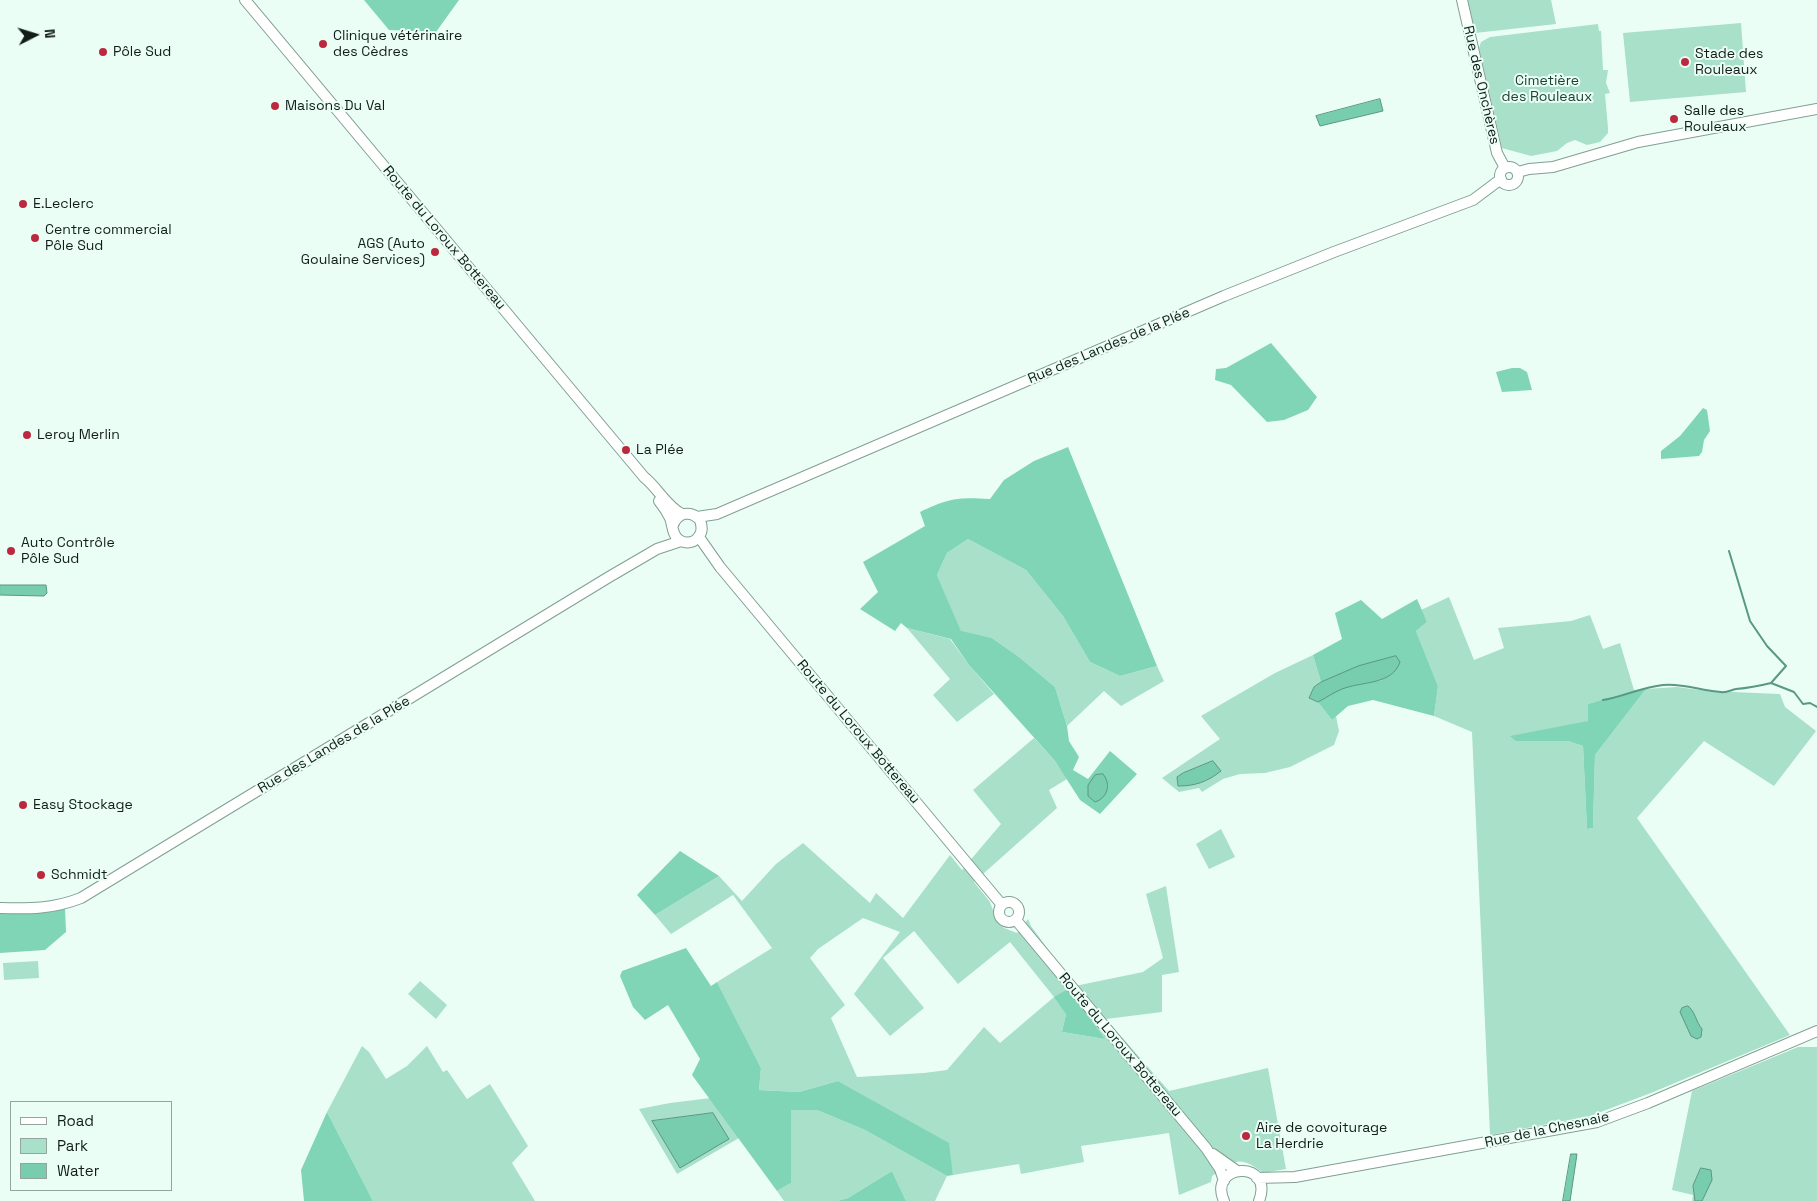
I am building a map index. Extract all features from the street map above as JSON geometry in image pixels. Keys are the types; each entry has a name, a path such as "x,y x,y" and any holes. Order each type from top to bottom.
{"street":[{"name":"Route du Loroux Bottereau","path":"245,0 644,477"},
{"name":"Rue des Onchères","path":"1462,0 1497,154 1505,168"},
{"path":"1518,172 1553,167 1638,142 1817,109"},
{"path":"1511,167 1518,172 1516,182 1511,185 1505,184 1501,179 1501,173 1505,168 1511,167"},
{"name":"Rue des Landes de la Plée","path":"697,516 717,514 1224,296 1473,200 1501,179"},
{"path":"644,477 651,482 672,508 682,514"},
{"path":"644,477 667,512 673,528 677,538 681,541 690,542 698,535 700,520 697,516 687,513 682,514 674,520 673,528"},
{"name":"Rue des Landes de la Plée","path":"698,535 717,514"},
{"name":"Rue des Landes de la Plée","path":"657,549 673,528"},
{"name":"Route du Loroux Bottereau","path":"698,535 714,559 1002,905 1011,902 1018,906 1019,915 1016,920 1206,1148 1220,1169 1224,1181"},
{"name":"Rue des Landes de la Plée","path":"0,908 32,909 51,907 80,898 657,549 681,541"},
{"name":"Rue de la Chesnaie","path":"1296,1177 1596,1122 1648,1103 1817,1031"},
{"name":"Route du Loroux Bottereau","path":"1206,1148 1237,1171 1248,1172 1257,1178"},
{"path":"1224,1201 1221,1191 1224,1181 1237,1171"},
{"path":"1260,1198 1261,1186 1257,1178 1296,1177"},
{"path":"1260,1198 1269,1185 1296,1177"}],"green space":[{"path":"1468,0 1551,0 1556,24 1475,33"},
{"name":"Stade des Rouleaux","path":"1741,23 1746,92 1630,102 1623,33"},
{"name":"Cimetière des Rouleaux","path":"1598,24 1599,31 1601,31 1603,70 1608,70 1606,83 1610,93 1605,94 1608,133 1600,142 1587,145 1575,140 1567,143 1557,151 1531,156 1502,148 1479,48 1481,42 1490,37"},
{"path":"968,539 1026,570 1063,616 1090,662 1120,676 1157,666 1164,681 1121,706 1104,691 1067,726 1055,687 1019,657 992,638 961,632 937,575 947,553"},
{"path":"1449,597 1474,660 1504,648 1498,628 1571,621 1590,615 1603,649 1620,643 1634,690 1588,704 1588,721 1517,741 1568,741 1583,746 1587,829 1593,828 1595,755 1646,689 1677,687 1708,691 1780,694 1785,707 1816,731 1774,786 1704,741 1637,818 1790,1035 1651,1093 1590,1116 1490,1135 1472,732 1434,716 1438,686 1416,631 1427,622 1421,610"},
{"path":"907,628 950,639 994,694 957,722 933,695 950,679"},
{"path":"1313,655 1321,682 1314,687 1309,698 1318,702 1332,720 1336,716 1339,731 1334,745 1290,767 1265,773 1240,774 1223,779 1202,792 1199,788 1179,792 1162,778 1220,739 1201,716 1275,673"},
{"path":"1034,738 1055,761 1067,779 1049,790 1057,808 974,882 990,902 996,919 1004,928 1017,933 1028,919 1031,926 1075,986 1143,972 1163,958 1146,894 1166,886 1179,972 1162,975 1162,1012 1106,1019 1169,1091 1268,1068 1286,1169 1263,1173 1248,1163 1232,1163 1212,1176 1211,1182 1179,1195 1169,1133 1081,1146 1084,1162 1021,1174 1019,1164 953,1175 948,1143 838,1081 799,1092 759,1090 761,1068 717,982 772,948 733,895 671,934 655,915 719,876 742,901 776,864 803,843 870,903 876,893 903,918 950,855 962,870 1001,824 973,790","holes":["863,918 900,932 854,994 890,1036 924,1008 883,958 914,931 958,984 1010,942 1054,997 1000,1043 984,1027 947,1070 857,1077 831,1018 845,1005 810,958 818,949","1066,1014 1105,1039 1062,1032"]},
{"path":"1221,829 1235,857 1209,869 1196,844"},
{"path":"38,961 39,978 4,980 3,963"},
{"path":"420,981 447,1005 436,1019 408,994"},
{"path":"362,1046 369,1052 386,1079 407,1066 427,1046 443,1072 447,1070 467,1099 490,1084 528,1146 512,1163 535,1201 373,1201 327,1112"},
{"path":"1798,1047 1817,1047 1817,1201 1692,1201 1693,1195 1672,1190 1692,1091"},
{"path":"711,1098 739,1138 677,1174 639,1109"},
{"path":"790,1110 817,1110 865,1130 947,1176 935,1201 906,1201 892,1171 848,1198 837,1201 784,1201 777,1191 791,1183"}],"shaded area":[{"path":"364,0 459,0 436,32 389,30"},
{"path":"1271,343 1317,397 1308,410 1284,420 1267,422 1231,385 1215,380 1216,369 1226,368"},
{"path":"1520,368 1527,372 1532,390 1502,392 1496,372"},
{"path":"1703,408 1707,410 1710,431 1704,440 1702,452 1699,456 1661,459 1661,451 1680,436"},
{"path":"1068,447 1157,666 1120,676 1090,662 1063,616 1026,570 968,539 947,553 937,575 961,631 992,638 1019,657 1055,687 1067,726 1069,741 1079,757 1073,770 1088,779 1110,751 1137,774 1100,814 1080,800 1055,761 969,665 951,639 907,628 901,623 895,631 860,609 878,592 863,562 925,526 920,512 954,499 990,499 1004,480 1034,461"},
{"path":"1417,599 1427,622 1416,631 1438,686 1434,716 1373,700 1348,706 1332,720 1318,702 1340,689 1363,682 1383,680 1339,675 1321,682 1313,655 1342,639 1335,613 1361,600 1382,619"},
{"path":"1646,689 1595,755 1593,828 1587,829 1583,746 1568,741 1516,741 1510,736 1588,721 1588,704 1634,690"},
{"path":"680,851 719,876 655,915 637,895"},
{"path":"65,908 66,932 45,950 0,953 0,912"},
{"path":"686,948 711,986 717,982 761,1068 759,1090 799,1092 838,1081 949,1143 953,1175 947,1176 865,1130 817,1110 791,1110 791,1183 777,1191 692,1075 700,1059 668,1005 645,1020 633,1007 620,976 622,971"},
{"path":"1068,989 1105,1039 1062,1032 1066,1014 1054,997"},
{"path":"327,1112 373,1201 304,1201 301,1170"},
{"path":"892,1171 906,1201 837,1201 848,1198"}],"water":[{"path":"1380,99 1383,111 1320,126 1316,116"},
{"path":"0,585 46,585 47,593 44,596 0,595"},
{"path":"1396,656 1400,662 1391,675 1384,679 1350,686 1318,702 1309,698 1314,687 1321,682 1358,666"},
{"path":"1213,761 1221,771 1216,775 1201,783 1178,786 1177,777"},
{"path":"1103,774 1107,782 1107,791 1103,797 1095,802 1088,796 1088,785 1095,775"},
{"path":"1688,1006 1702,1029 1701,1037 1697,1039 1691,1036 1680,1012 1682,1008"},
{"path":"713,1113 729,1139 680,1168 652,1121"},
{"path":"1571,1154 1577,1154 1570,1201 1563,1201"},
{"path":"1701,1168 1711,1170 1712,1180 1702,1201 1695,1201 1693,1186"}],"waterway":[{"path":"1729,551 1750,621 1767,646 1786,666 1771,683 1794,692 1803,704 1810,703 1817,707"},
{"path":"1603,700 1663,685 1678,685 1727,692 1771,683"}],"place":[{"name":"Clinique vétérinaire des Cèdres","path":"323,44"},
{"name":"Pôle Sud","path":"103,52"},
{"name":"Stade des Rouleaux","path":"1685,62"},
{"name":"Maisons Du Val","path":"275,106"},
{"name":"Salle des Rouleaux","path":"1674,119"},
{"name":"E.Leclerc","path":"23,204"},
{"name":"Centre commercial Pôle Sud","path":"35,238"},
{"name":"AGS (Auto Goulaine Services)","path":"435,252"},
{"name":"Leroy Merlin","path":"27,435"},
{"name":"La Plée","path":"626,450"},
{"name":"Auto Contrôle Pôle Sud","path":"11,551"},
{"name":"Easy Stockage","path":"23,805"},
{"name":"Schmidt","path":"41,875"},
{"name":"Aire de covoiturage La Herdrie","path":"1246,1136"}]}
